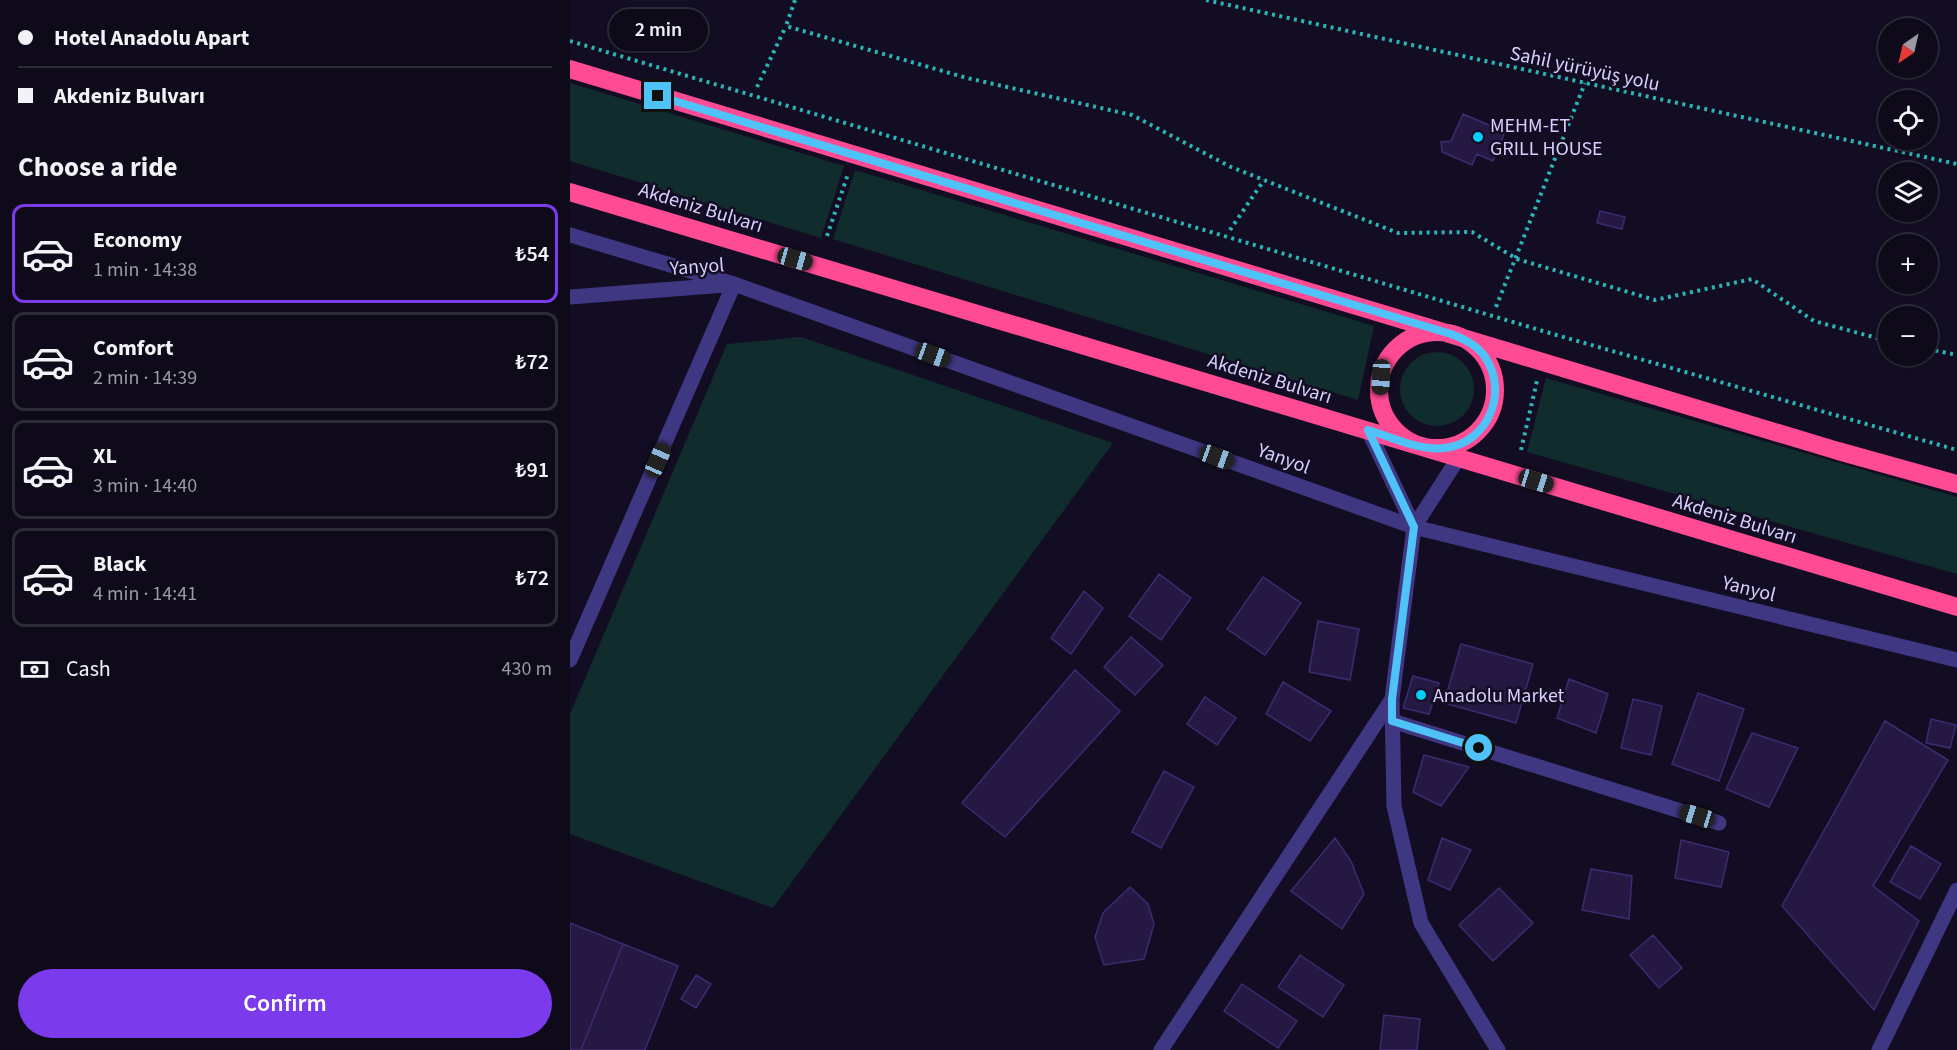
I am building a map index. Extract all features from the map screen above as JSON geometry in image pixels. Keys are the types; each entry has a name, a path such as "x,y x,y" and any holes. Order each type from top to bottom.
{"highway":[{"path":"570,69 1838,451 1957,484"},
{"name":"Akdeniz Bulvarı","path":"570,192 1957,607"},
{"path":"1433,332 1451,334 1469,342 1484,356 1493,374 1496,394 1491,414 1480,431 1464,442 1444,448 1425,447 1408,440 1389,421 1380,395 1381,377 1394,353 1415,337 1433,332"}],"street":[{"path":"570,235 734,284 570,658"},
{"name":"Yanyol","path":"570,297 734,284 1414,527 1957,660"},
{"path":"1368,430 1414,527"},
{"path":"1459,457 1414,527 1392,699 1394,806 1420,923 1498,1050"},
{"path":"1161,1050 1392,699"},
{"path":"1392,721 1719,823"},
{"path":"1879,1050 1957,890"}],"path":[{"path":"757,87 786,26 795,0"},
{"name":"Sahil yürüyüş yolu","path":"1206,0 1957,164"},
{"path":"786,26 968,78 1132,115 1231,167 1398,233 1472,232 1517,259 1655,300 1752,279 1814,321 1878,338"},
{"path":"570,41 1553,334 1957,450"},
{"path":"1496,307 1585,83"},
{"path":"827,236 850,168"},
{"path":"1230,230 1264,180"},
{"path":"1938,351 1957,355"},
{"path":"1521,450 1539,374"}],"green space":[{"path":"570,83 844,166 821,238 570,161"},
{"path":"855,170 1374,326 1358,400 833,239"},
{"path":"801,337 1113,443 773,908 570,834 570,714 727,344"},
{"path":"1430,352 1444,352 1458,358 1468,368 1474,382 1474,396 1468,410 1458,420 1444,426 1430,426 1416,420 1406,410 1400,396 1400,382 1406,368 1416,358"},
{"path":"1546,378 1957,497 1957,574 1527,452"}],"building":[{"name":"MEHM-ET GRILL HOUSE","path":"1463,114 1505,132 1493,161 1477,154 1472,165 1442,152 1441,142 1451,141"},
{"path":"1600,211 1625,217 1622,229 1597,223"},
{"path":"1159,574 1191,598 1161,640 1129,616"},
{"path":"1263,577 1301,603 1265,655 1227,629"},
{"path":"1084,591 1103,608 1071,654 1051,638"},
{"path":"1318,621 1359,629 1350,680 1309,672"},
{"path":"1131,637 1163,665 1135,695 1104,667"},
{"path":"1461,644 1533,664 1516,723 1444,703"},
{"path":"1075,670 1120,711 1005,837 962,803"},
{"name":"Anadolu Market","path":"1413,676 1439,683 1429,714 1403,708"},
{"path":"1569,679 1608,694 1596,733 1557,718"},
{"path":"1283,682 1331,711 1310,741 1266,714"},
{"path":"1698,693 1744,709 1719,781 1672,764"},
{"path":"1205,697 1236,718 1217,745 1187,724"},
{"path":"1633,699 1662,706 1651,755 1621,748"},
{"path":"1931,719 1956,725 1950,748 1926,743"},
{"path":"1885,721 1948,760 1873,886 1919,921 1874,1010 1782,906"},
{"path":"1752,733 1798,748 1769,807 1726,789"},
{"path":"1424,755 1469,767 1441,806 1413,792"},
{"path":"1164,771 1194,787 1161,848 1132,832"},
{"path":"1335,838 1351,861 1364,894 1342,929 1291,891"},
{"path":"1442,838 1471,850 1450,890 1428,880"},
{"path":"1681,840 1729,852 1721,887 1675,878"},
{"path":"1911,846 1941,864 1920,899 1890,882"},
{"path":"1591,869 1632,876 1629,919 1582,910"},
{"path":"1130,887 1148,904 1154,924 1144,959 1104,965 1095,937 1103,913"},
{"path":"1499,888 1533,923 1493,961 1459,925"},
{"path":"570,923 623,944 581,1050 570,1050"},
{"path":"1653,935 1682,968 1659,988 1630,955"},
{"path":"623,944 678,966 645,1050 581,1050"},
{"path":"1300,955 1344,985 1323,1017 1278,987"},
{"path":"696,975 711,984 696,1008 681,999"},
{"path":"1242,984 1297,1021 1278,1048 1224,1011"},
{"path":"1384,1015 1420,1019 1417,1050 1380,1050"}],"place":[{"name":"MEHM-ET GRILL HOUSE","path":"1478,137"},
{"name":"Anadolu Market","path":"1421,695"}],"route":[{"path":"658,96 1451,334 1469,342 1484,356 1493,374 1496,394 1491,414 1480,431 1464,442 1444,448 1425,447 1368,430 1414,527 1392,699 1392,721 1479,748"}]}
